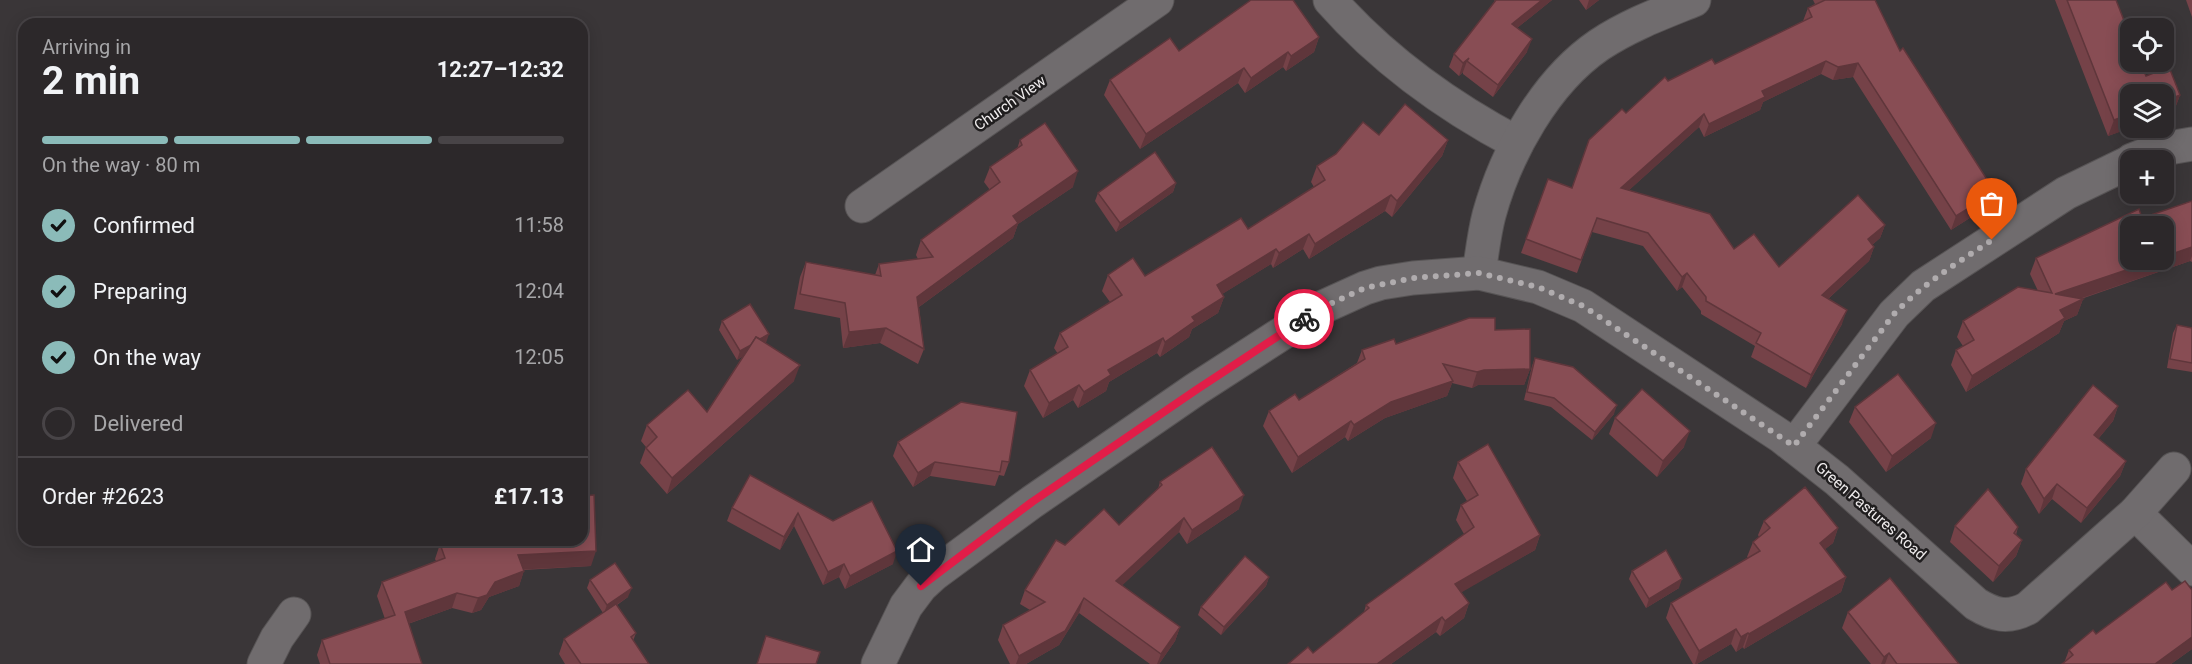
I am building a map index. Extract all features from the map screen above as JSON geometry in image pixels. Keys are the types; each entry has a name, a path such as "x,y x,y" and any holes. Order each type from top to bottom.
{"street":[{"name":"Church View","path":"862,206 1157,0"},
{"path":"1330,0 1382,52 1410,75 1475,120 1517,143"},
{"path":"1479,273 1488,216 1501,177 1517,143 1548,94 1581,58 1599,45 1631,27 1694,0"},
{"path":"2157,150 2192,144"},
{"path":"1794,446 1894,314 1923,286 2066,194 2120,167"},
{"name":"Green Pastures Road","path":"878,664 906,606 928,579 1052,489 1196,390 1323,307 1380,283 1413,278 1479,273 1538,287 1583,306 1794,446 1837,480 1976,604 1999,615 2012,615 2028,608 2135,513 2174,469"},
{"path":"2135,513 2192,569"},
{"path":"264,664 277,638 294,614"}],"building":[{"path":"1251,0 1293,0 1319,37 1291,56 1288,52 1251,78 1244,68 1146,134 1110,80 1170,38 1179,51"},
{"path":"1496,0 1542,0 1512,24 1532,39 1498,85 1467,61 1469,58 1463,63 1454,54"},
{"path":"1825,0 1875,0 1900,51 1903,48 1995,192 1956,216 1858,63 1838,67 1826,61 1762,91 1765,97 1709,124 1704,114 1621,188 1710,214 1734,249 1754,234 1779,267 1858,195 1885,225 1868,239 1874,247 1822,295 1847,310 1811,375 1756,343 1761,333 1706,301 1706,297 1687,273 1682,277 1648,233 1597,218 1581,260 1526,239 1548,179 1572,188 1589,140 1622,109 1626,113 1665,77 1668,81 1712,59 1715,64 1812,17 1808,8"},
{"path":"2067,0 2116,0 2123,18 2120,18 2120,72 2144,72 2146,76 2156,72 2171,72 2180,95 2174,97 2174,84 2120,84 2120,118 2114,120"},
{"path":"1405,104 1448,140 1397,201 1391,195 1315,244 1309,234 1279,253 1276,249 1217,285 1224,297 1192,317 1195,321 1165,342 1163,338 1108,370 1111,375 1084,392 1079,385 1049,403 1030,370 1068,347 1060,333 1122,295 1108,275 1133,258 1145,276 1241,218 1248,229 1325,180 1317,166 1336,154 1363,122 1379,135"},
{"path":"1045,123 1078,171 1013,216 1018,223 917,297 924,349 886,328 849,332 845,303 800,294 806,262 881,276 879,264 933,257 921,240 1000,182 990,167 1022,145 1020,140"},
{"path":"1155,152 1176,183 1120,223 1098,193"},
{"path":"2192,201 2192,247 2174,253 2174,216 2148,216"},
{"path":"2139,209 2141,216 2124,216"},
{"path":"2120,218 2120,270 2126,270 2055,294 2083,299 2060,310 2065,318 1972,376 1956,350 1974,340 1963,321 2018,287 2052,293 2036,258"},
{"path":"750,304 769,334 760,339 756,337 751,345 740,351 722,321"},
{"path":"1469,318 1495,318 1495,330 1530,329 1530,369 1477,372 1443,364 1453,381 1391,402 1354,425 1351,421 1298,457 1269,411 1295,394 1299,400 1365,359 1362,350 1394,339 1396,344"},
{"path":"2177,325 2192,328 2192,363 2170,359"},
{"path":"756,337 800,365 672,478 646,448 657,437 647,425 688,390 707,412"},
{"path":"1535,358 1573,367 1617,405 1595,432 1554,398 1527,392"},
{"path":"1898,374 1936,423 1892,456 1855,407"},
{"path":"2093,385 2118,406 2094,435 2126,461 2087,508 2057,484 2044,499 2026,469"},
{"path":"1642,389 1690,431 1663,461 1615,418"},
{"path":"961,402 1017,412 1009,462 1002,461 1000,472 935,462 918,473 898,442"},
{"path":"1488,444 1540,535 1455,584 1469,603 1445,621 1442,617 1377,664 1288,664 1308,647 1313,653 1369,608 1366,605 1474,527 1461,505 1478,495 1458,462"},
{"path":"1212,447 1244,495 1192,530 1184,518 1116,581 1180,627 1161,654 1084,598 1065,631 1019,656 1003,625 1045,602 1025,590 1056,540 1065,545 1104,509 1119,525 1162,485 1160,482"},
{"path":"750,475 833,521 872,501 897,551 850,576 844,564 828,572 798,513 784,537 732,508"},
{"path":"1805,487 1838,528 1820,543 1846,577 1749,634 1741,637 1736,629 1699,651 1671,603 1760,551 1753,542 1770,528 1764,521"},
{"path":"1988,489 2018,527 2014,533 2022,540 1999,566 1955,526"},
{"path":"594,495 596,551 518,555 524,571 495,582 487,595 478,598 457,593 405,612 422,664 330,664 322,640 395,615 382,582 445,558 441,546 588,546 588,496"},
{"path":"1666,550 1682,579 1649,599 1632,571"},
{"path":"1245,556 1269,577 1224,627 1201,607"},
{"path":"615,563 632,588 607,605 590,580"},
{"path":"1890,578 1959,664 1897,664 1889,653 1884,657 1848,612"},
{"path":"2185,581 2192,590 2192,637 2155,664 2062,664 2073,655 2069,650 2093,630 2096,634 2166,582 2172,590"},
{"path":"616,604 636,633 631,637 649,664 581,664 564,639"},
{"path":"766,636 820,652 816,664 757,664"}],"way so far":[{"path":"1304,319 1323,307 1365,288 1380,283 1413,278 1479,273 1538,287 1583,306 1794,446 1894,314 1923,286 1992,240"}],"route":[{"path":"921,586 1032,502 1304,319"}]}
